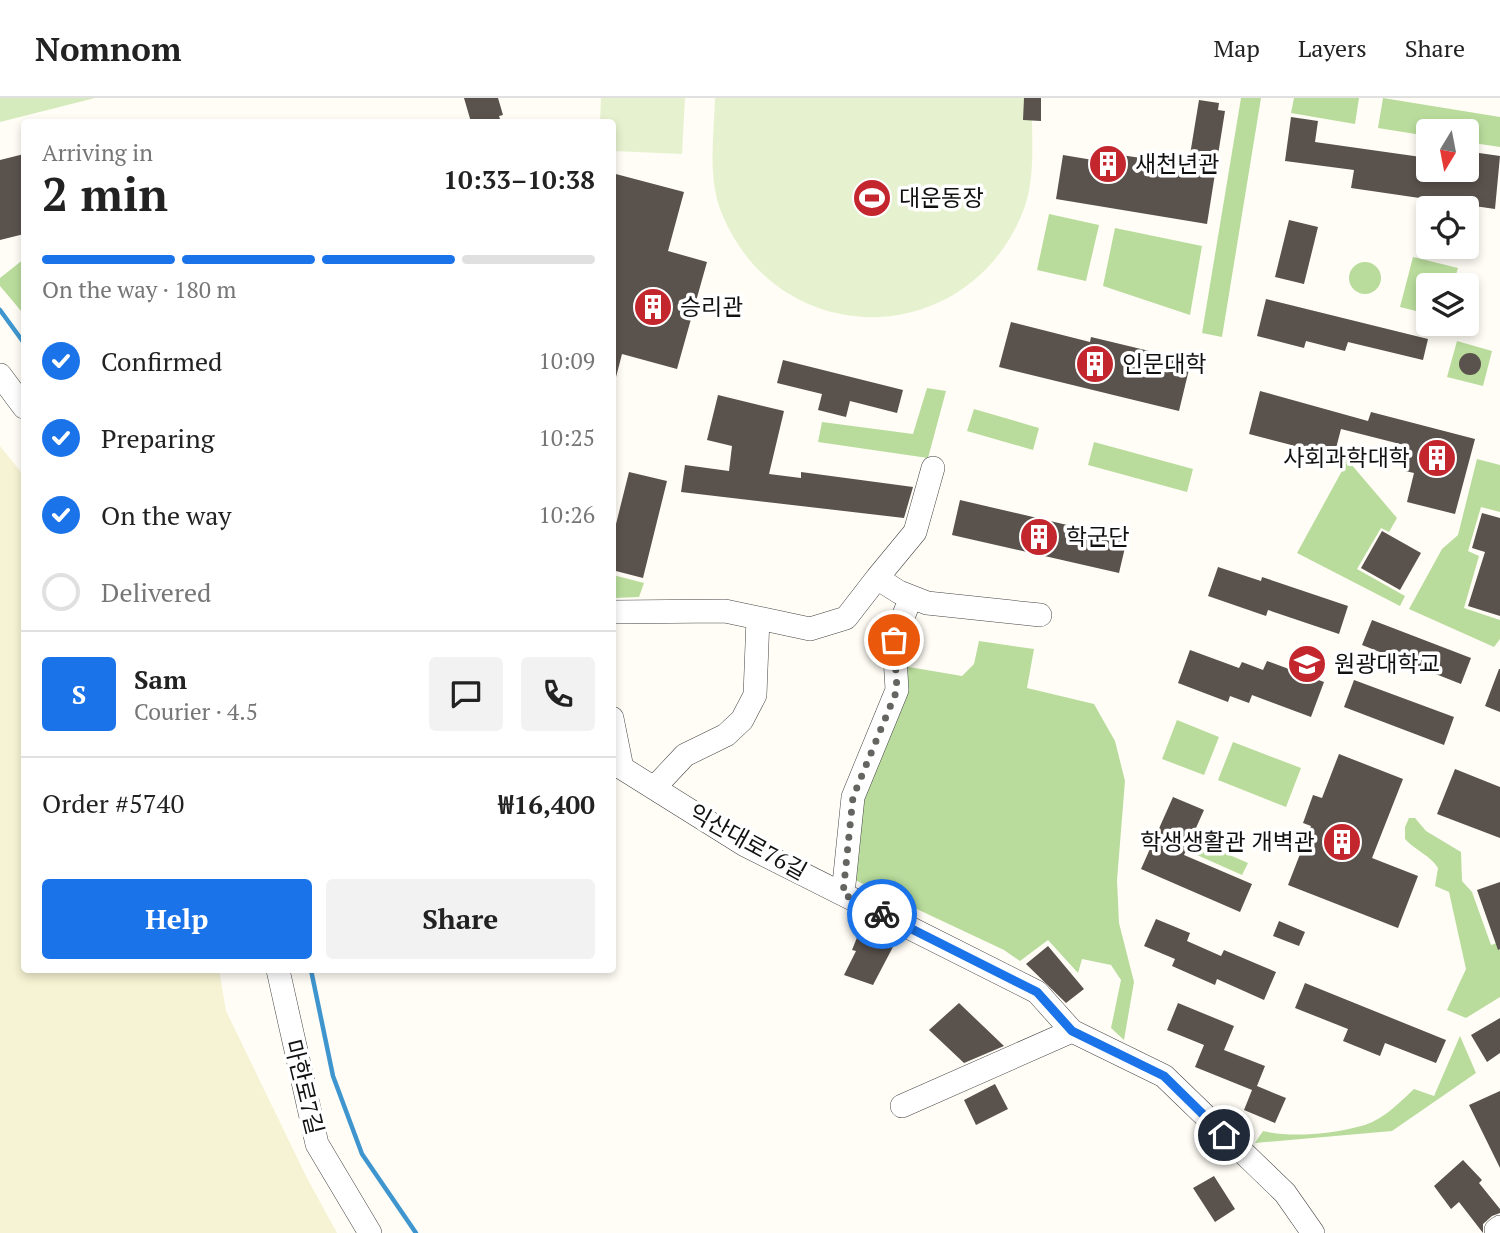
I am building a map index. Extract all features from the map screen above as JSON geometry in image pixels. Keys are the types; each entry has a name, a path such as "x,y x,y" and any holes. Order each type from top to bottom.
{"street":[{"path":"0,375 21,403"},
{"path":"616,612 726,611 810,629 846,618 915,532 933,468"},
{"path":"877,578 927,603 1040,615"},
{"path":"843,894 853,797 897,690 894,640 911,597"},
{"path":"654,788 685,755 726,735 742,720 755,695 758,618"},
{"name":"익산대로76길","path":"617,769 654,788 745,845 1037,992 1072,1031 1164,1076 1284,1193 1313,1233"},
{"name":"마한로7길","path":"279,973 317,1144 370,1233"},
{"path":"902,1106 1072,1031"}],"shaded area":[{"path":"0,446 21,472 21,973 220,973 226,1011 307,1178 337,1233 0,1233"}],"green space":[{"path":"0,98 95,98 0,122"},
{"path":"601,98 685,98 682,154 616,151 616,119 600,119"},
{"name":"대운동장","path":"715,98 1032,98 1032,157 1027,200 1022,214 995,259 959,291 917,311 872,317 827,311 785,291 749,259 722,214 713,171"},
{"path":"1241,98 1261,98 1222,337 1202,333"},
{"path":"1294,98 1359,98 1355,124 1291,113"},
{"path":"1383,98 1500,117 1500,147 1479,144 1479,119 1416,119 1416,134 1378,128"},
{"path":"1049,214 1099,225 1086,281 1037,270"},
{"path":"1115,228 1202,246 1190,315 1103,286"},
{"path":"1413,257 1458,268 1457,273 1416,273 1416,311 1400,307"},
{"path":"21,261 21,311 0,286 0,278"},
{"path":"1365,262 1376,267 1381,278 1376,289 1365,294 1354,289 1349,278 1354,267"},
{"path":"1457,341 1492,351 1483,386 1447,377"},
{"path":"927,388 946,391 928,458 818,442 822,422 913,434"},
{"path":"974,409 1039,428 1033,450 967,431"},
{"path":"1094,442 1193,469 1187,492 1088,465"},
{"path":"1345,457 1397,518 1389,532 1381,528 1357,569 1405,596 1400,606 1297,553 1343,469"},
{"path":"1477,459 1500,465 1500,512 1481,507 1468,551 1479,556 1464,608 1500,620 1500,639 1494,647 1409,609 1442,549 1458,535"},
{"path":"616,576 644,583 639,597 616,598"},
{"path":"979,641 1034,649 1027,688 1094,704 1115,741 1125,781 1117,880 1119,923 1134,982 1124,1040 1111,1028 1121,980 1111,965 1082,959 1078,973 1048,940 1020,961 1004,950 855,880 860,801 903,666 962,676 974,664"},
{"path":"1177,720 1219,737 1204,775 1162,759"},
{"path":"1233,742 1301,768 1286,807 1218,780"},
{"path":"1409,818 1415,818 1426,831 1461,852 1462,881 1472,892 1491,945 1500,942 1500,997 1466,1018 1447,1010 1466,969 1449,892 1435,886 1438,868 1435,864 1405,839 1405,827"},
{"path":"1202,843 1248,863 1242,875 1197,855"},
{"path":"1460,1036 1476,1073 1392,1131 1255,1143 1263,1131 1312,1134 1369,1124 1390,1111 1414,1089 1434,1096"}],"building":[{"path":"464,98 498,98 503,115 499,116 500,119 470,119"},
{"path":"1024,98 1041,98 1041,121 1023,120"},
{"name":"새천년관","path":"1199,100 1219,103 1218,110 1225,111 1207,224 1056,199 1063,155 1093,160 1095,151 1154,160 1153,167 1187,173"},
{"path":"1291,117 1318,121 1315,142 1416,156 1416,182 1479,182 1479,153 1500,156 1495,209 1479,207 1479,196 1416,197 1351,188 1354,170 1285,161"},
{"path":"21,155 21,235 0,240 0,160"},
{"name":"승리관","path":"616,174 684,192 668,251 707,262 677,369 622,354 616,377"},
{"path":"1289,220 1318,227 1304,284 1275,277"},
{"path":"1266,299 1428,339 1423,360 1348,342 1345,351 1306,341 1304,348 1257,336"},
{"name":"인문대학","path":"1011,322 1090,342 1091,337 1191,361 1179,411 999,367"},
{"path":"1470,353 1478,356 1481,364 1478,372 1470,375 1462,372 1459,364 1462,356"},
{"path":"783,360 903,390 897,413 850,401 846,417 818,410 822,394 777,383"},
{"path":"1260,391 1368,421 1371,412 1475,439 1455,514 1407,502 1414,473 1401,470 1408,446 1341,429 1334,456 1249,434"},
{"path":"718,395 784,411 769,474 801,478 801,472 913,487 904,518 681,492 685,465 729,471 732,446 707,440"},
{"path":"629,472 667,481 643,578 616,571 616,524"},
{"name":"학군단","path":"960,500 1127,539 1119,573 952,535"},
{"path":"1482,513 1500,518 1500,616 1468,606 1485,552 1472,548"},
{"path":"1382,531 1421,553 1400,590 1361,568"},
{"path":"1218,567 1261,581 1262,577 1348,606 1339,634 1268,610 1266,616 1208,596"},
{"path":"1372,620 1471,658 1461,684 1362,645"},
{"path":"1190,650 1239,668 1242,662 1263,670 1267,661 1324,682 1311,717 1252,695 1249,703 1230,696 1228,702 1178,683"},
{"path":"1500,669 1500,712 1485,706"},
{"path":"1354,680 1454,717 1444,745 1344,707"},
{"name":"학생생활관 개벽관","path":"1339,754 1403,779 1372,858 1418,876 1398,928 1288,885 1311,826 1303,823 1313,795 1322,798"},
{"path":"1455,769 1500,787 1500,838 1437,814"},
{"path":"1173,797 1204,810 1184,855 1252,884 1240,912 1141,869"},
{"path":"1500,882 1500,949 1498,950 1477,890"},
{"path":"1156,919 1190,933 1187,941 1221,956 1224,950 1276,972 1264,1000 1217,979 1215,985 1172,966 1175,959 1144,946"},
{"path":"1279,921 1305,932 1299,946 1273,936"},
{"path":"860,930 895,943 873,985 844,975 856,951 852,950"},
{"path":"1048,946 1084,989 1066,1003 1026,964"},
{"path":"1305,983 1446,1040 1436,1063 1385,1043 1380,1056 1343,1041 1348,1029 1295,1008"},
{"path":"959,1003 1004,1046 964,1063 929,1030"},
{"path":"1178,1003 1234,1026 1224,1050 1265,1066 1257,1086 1286,1098 1275,1123 1244,1110 1252,1090 1195,1067 1204,1045 1167,1030"},
{"path":"1500,1018 1500,1053 1487,1062 1471,1035"},
{"path":"995,1084 1008,1109 976,1125 964,1100"},
{"path":"1500,1091 1500,1168 1469,1105"},
{"path":"1463,1160 1482,1180 1479,1183 1500,1209 1500,1213 1483,1224 1483,1233 1459,1202 1451,1209 1434,1186"},
{"path":"1214,1176 1235,1209 1215,1222 1193,1188"}],"waterway":[{"path":"0,310 21,339"},
{"path":"312,973 333,1076 362,1154 416,1233"}],"way so far":[{"path":"882,914 843,894 853,797 897,690 894,640"}],"place":[{"name":"새천년관","path":"1108,164"},
{"name":"대운동장","path":"872,198"},
{"name":"승리관","path":"653,307"},
{"name":"인문대학","path":"1095,364"},
{"name":"사회과학대학","path":"1437,458"},
{"name":"학군단","path":"1039,537"},
{"name":"원광대학교","path":"1307,664"},
{"name":"학생생활관 개벽관","path":"1342,842"}],"route":[{"path":"882,914 1037,992 1072,1031 1164,1076 1224,1135"}]}
